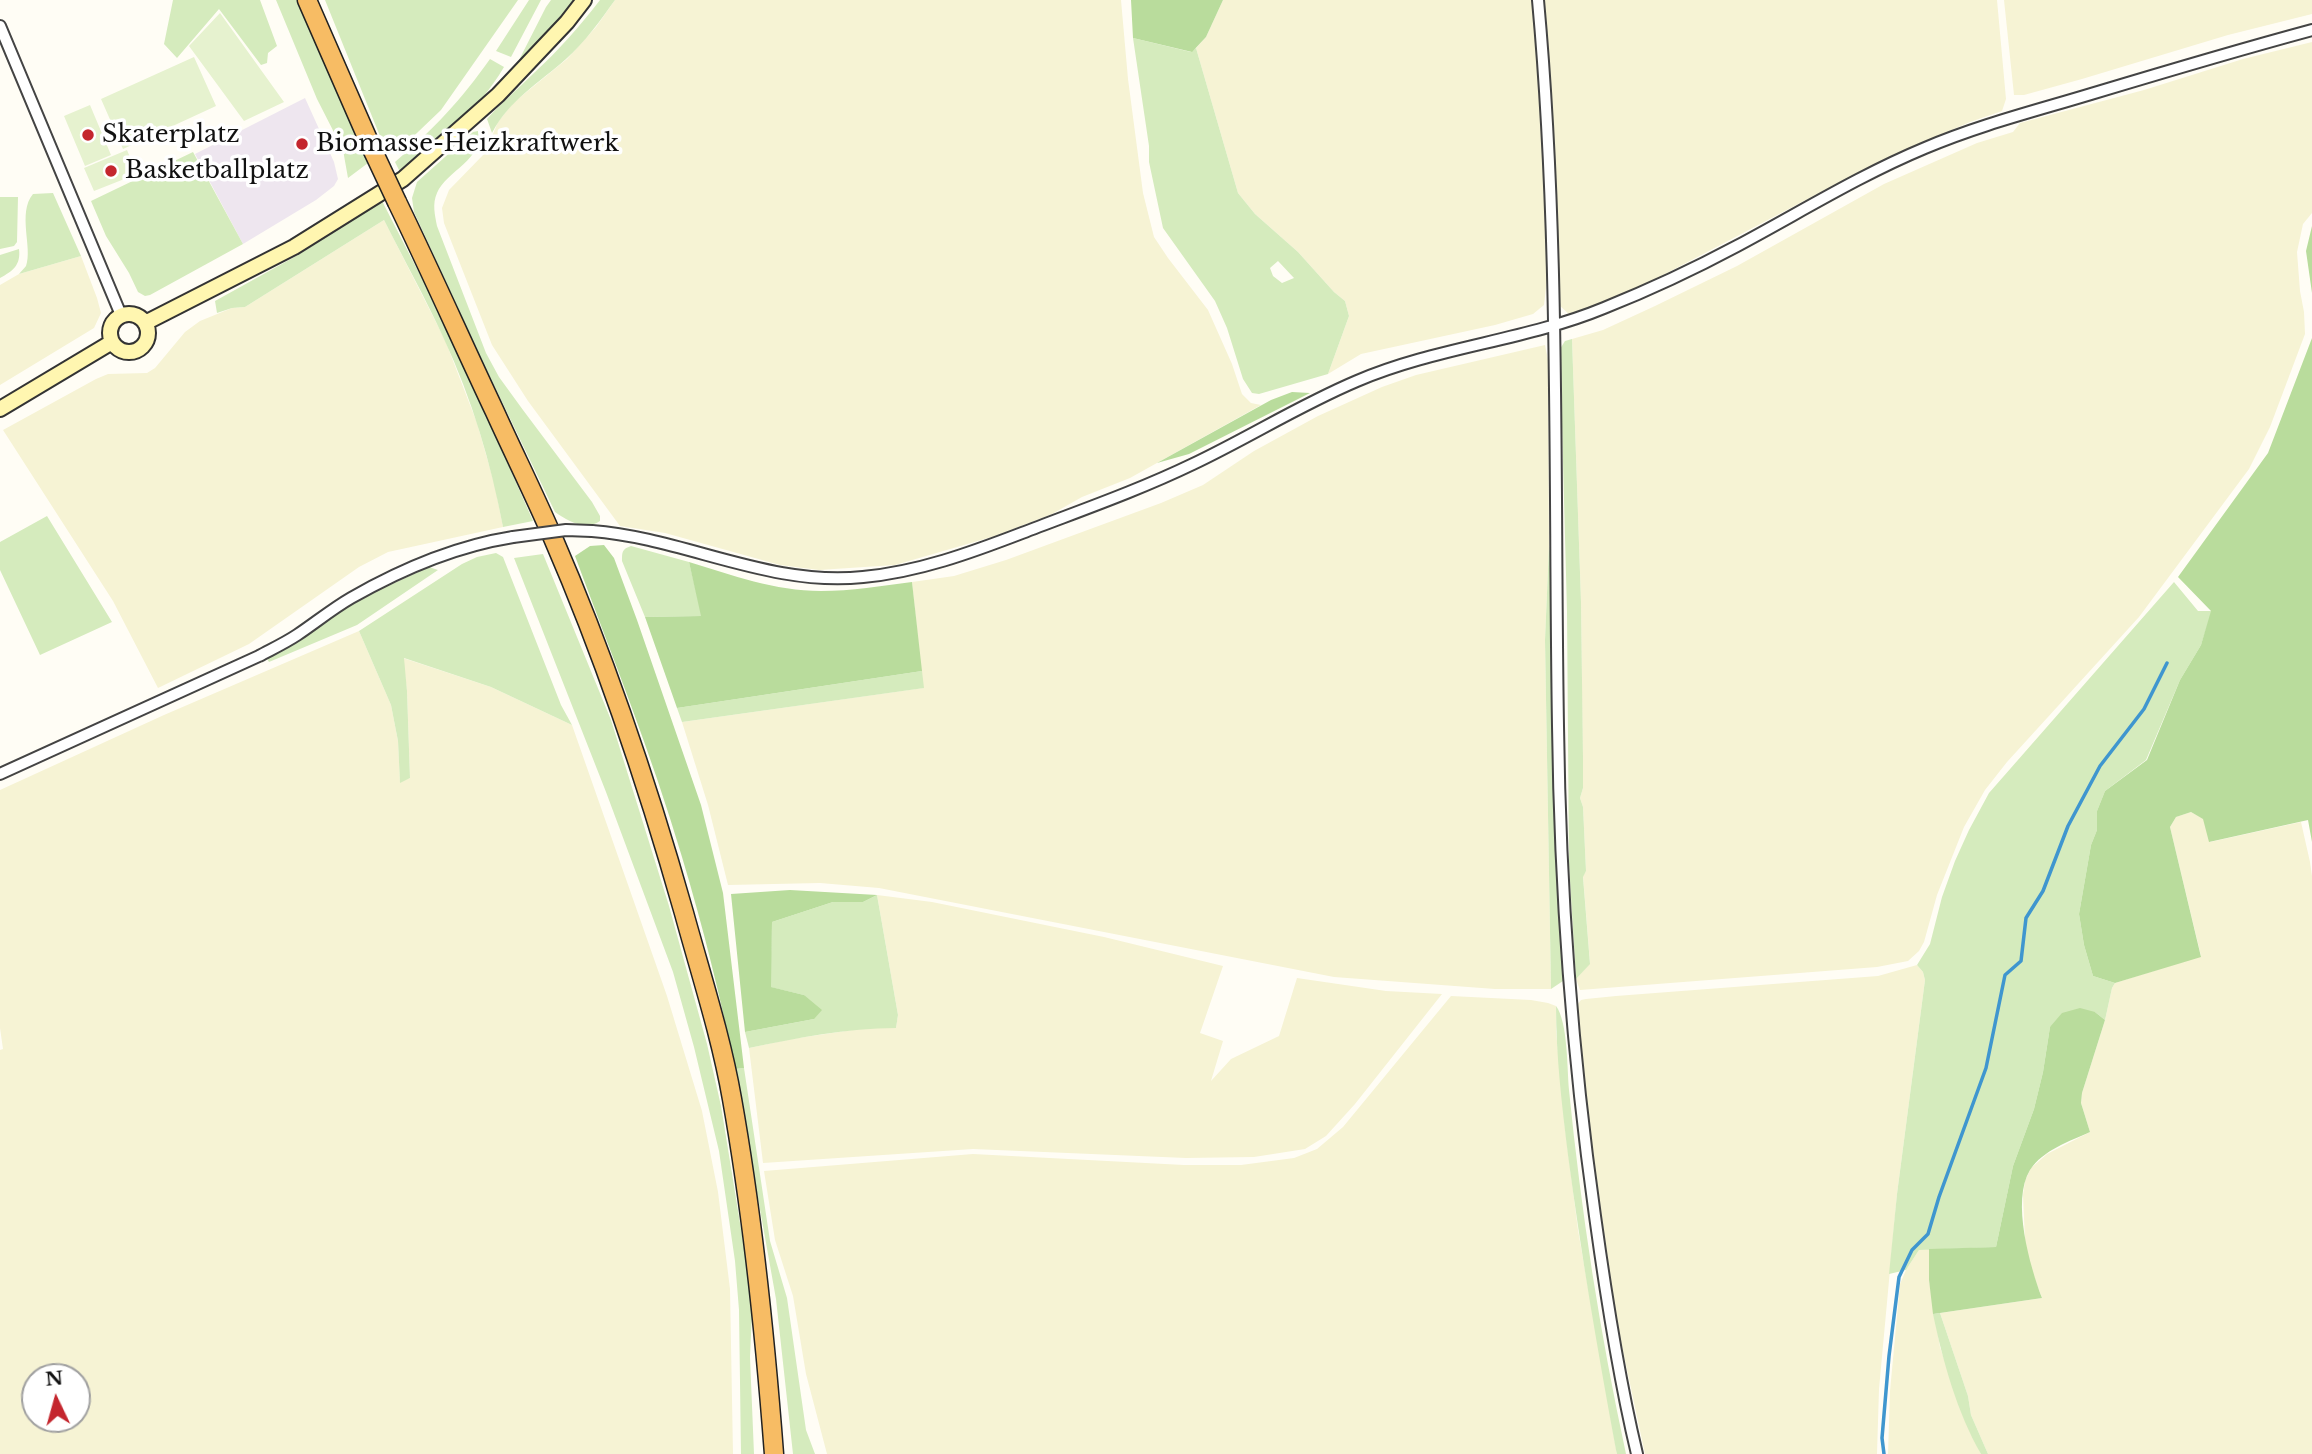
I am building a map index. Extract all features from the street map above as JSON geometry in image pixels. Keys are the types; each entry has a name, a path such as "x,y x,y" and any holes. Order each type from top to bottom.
{"highway":[{"path":"307,0 373,151 554,539 643,776 715,1021 732,1097 755,1241 766,1337 774,1454"}],"main road":[{"path":"145,323 305,241 403,179 477,115 531,61 584,0"},
{"path":"121,315 135,315 145,323 147,336 139,348 123,351 112,342 111,326 121,315"},
{"path":"0,409 112,342"}],"street":[{"path":"1538,0 1545,66 1556,326 1558,729 1569,995 1582,1123 1611,1325 1637,1454"},
{"path":"0,26 121,315"},
{"path":"0,775 259,656 294,637 349,599 402,572 469,547 513,537 556,531 628,534 783,574 820,579 897,573 951,559 1153,482 1380,371 1417,359 1556,326 1601,310 1731,250 1880,168 1972,129 2192,62 2312,30"}],"shaded area":[{"path":"615,0 1121,0 1143,193 1154,237 1208,310 1242,394 1251,403 1261,405 1130,478 1082,497 1052,514 995,536 895,565 819,570 780,565 665,533 620,526 528,401 492,345 444,223 442,208 449,190 485,153 498,122 513,103 567,59 596,27"},
{"path":"1223,0 1534,0 1547,279 1544,305 1533,314 1495,325 1361,354 1328,374 1349,316 1345,301 1298,252 1255,214 1238,193 1196,48 1206,37"},
{"path":"1544,0 1997,0 2006,99 2002,111 1878,162 1648,283 1571,316 1559,305"},
{"path":"2004,0 2312,0 2312,14 2228,35 2024,95 2014,95"},
{"path":"2312,42 2312,213 2303,224 2297,252 2305,334 2270,427 2249,469 2139,617 2007,762 1985,790 1964,827 1937,895 1919,951 1908,961 1877,967 1580,990 1576,979 1590,963 1583,876 1586,871 1583,807 1580,798 1583,788 1581,602 1572,339 1603,330 1655,306 1737,266 1884,184 1977,143 2013,132 2020,123"},
{"path":"305,98 334,162 338,179 334,186 316,200 243,244 195,154"},
{"path":"384,220 445,340 477,423 495,486 503,527 388,552 359,567 249,644 158,688 113,601 3,430 108,374 147,373 155,368 185,332 200,321 232,308 245,307"},
{"path":"81,256 101,313 94,328 0,385 0,285 19,274"},
{"path":"1545,345 1548,360 1549,546 1545,640 1551,989 1495,989 1334,977 879,888 820,883 728,885 708,805 682,722 923,688 912,582 954,576 1006,560 1161,503 1203,485 1254,451 1318,416 1382,387 1416,375"},
{"path":"359,631 391,705 398,741 400,782 410,778 403,658 491,687 572,725 667,996 702,1111 718,1192 730,1289 733,1454 0,1454 0,1050 3,1049 0,1028 0,790 164,715"},
{"path":"2191,812 2204,819 2210,842 2301,822 2310,862 2312,1454 1988,1454 1971,1415 1968,1396 1940,1313 2042,1298 2030,1266 2025,1241 2025,1181 2031,1168 2047,1154 2090,1132 2081,1103 2082,1093 2112,988 2115,983 2201,956 2170,827 2176,817"},
{"path":"877,895 932,902 1104,937 1223,966 1200,1033 1223,1041 1211,1081 1231,1059 1279,1036 1297,978 1386,991 1442,994 1355,1104 1326,1136 1305,1149 1254,1157 1186,1158 973,1149 763,1163 749,1048 866,1028 896,1028 898,1015"},
{"path":"1917,965 1925,980 1897,1194 1879,1389 1877,1454 1645,1454 1617,1323 1588,1121 1577,1005 1581,1000 1616,996 1878,976"},
{"path":"1451,996 1531,1000 1556,1006 1565,1128 1578,1230 1617,1454 827,1454 806,1374 793,1296 775,1240 764,1171 973,1154 1184,1165 1241,1165 1294,1158 1317,1149 1343,1127"},
{"path":"1929,1249 1929,1280 1940,1347 1964,1418 1981,1454 1888,1454 1890,1391 1900,1284 1919,1250"}],"green space":[{"path":"173,0 260,0 277,46 268,53 267,63 261,65 219,9 177,58 164,44"},
{"path":"276,0 298,0 368,163 348,178 343,150 317,99"},
{"path":"325,0 518,0 441,110 396,153 384,146"},
{"path":"529,0 541,0 511,57 496,51"},
{"path":"551,0 577,0 517,64 546,7"},
{"path":"600,0 615,0 580,46 516,101 492,133 487,119 543,65"},
{"path":"1131,0 1223,0 1206,37 1192,52 1133,38"},
{"path":"220,13 284,102 244,121 189,46"},
{"path":"1133,38 1191,52 1196,48 1238,193 1255,214 1298,252 1345,301 1349,316 1328,374 1259,394 1252,393 1243,379 1227,328 1215,301 1163,228 1149,162","holes":["1278,261 1294,278 1282,283 1273,276 1270,268"]},
{"path":"194,57 216,106 123,149 101,99"},
{"path":"490,59 504,67 482,98 457,124 400,172 395,162 446,113"},
{"name":"Skaterplatz","path":"90,105 111,155 85,166 64,116"},
{"path":"478,131 476,149 442,185 435,197 437,226 486,353 499,377 592,502 600,516 600,521 594,524 577,524 555,512 414,212 412,198 417,182 473,132"},
{"name":"Basketballplatz","path":"127,150 137,174 94,191 84,168"},
{"path":"193,152 243,244 145,296 138,292 106,236 91,201"},
{"path":"53,193 81,256 19,274 28,259 28,202 33,194"},
{"path":"0,197 18,197 17,242 14,246 0,249"},
{"path":"382,201 452,337 533,521 503,527 493,479 472,408 437,324 384,220 245,307 217,313 215,301 298,255"},
{"path":"2312,226 2312,293 2306,251"},
{"path":"19,249 19,259 15,267 0,278 0,255"},
{"path":"2312,338 2312,842 2308,820 2209,842 2203,819 2191,812 2176,817 2170,827 2201,957 2115,983 2093,976 2079,914 2091,845 2097,830 2097,811 2105,791 2147,760 2180,680 2201,645 2211,611 2178,577 2268,453"},
{"path":"1572,339 1581,602 1583,788 1580,798 1583,807 1586,871 1583,877 1590,964 1576,979 1569,864 1567,612 1560,349 1565,341"},
{"path":"1292,392 1310,393 1189,454 1157,463 1271,400"},
{"path":"47,516 112,622 40,655 0,570 0,542"},
{"path":"604,545 614,558 701,805 723,893 744,1068 735,1069 690,883 658,781 575,556 590,546"},
{"path":"631,546 689,562 702,616 645,617 622,561 623,551"},
{"path":"1549,546 1553,578 1552,645 1563,981 1551,989 1545,640"},
{"path":"496,553 503,557 561,705 572,725 491,687 404,658 410,778 400,783 398,741 391,705 359,631 462,564"},
{"path":"543,554 611,720 669,906 707,1044 721,1106 752,1312 750,1357 754,1454 741,1454 739,1310 735,1261 719,1151 673,972 514,558"},
{"path":"689,562 754,581 804,590 844,590 912,582 922,671 677,708 645,617 701,616"},
{"path":"429,567 438,570 357,625 269,662 266,657 307,635 349,604"},
{"path":"2174,582 2198,611 2212,611 2201,645 2180,680 2146,760 2105,791 2097,811 2097,830 2091,845 2079,914 2093,976 2115,983 2105,1020 2095,1012 2050,1027 2034,1109 2013,1166 1996,1247 1919,1250 1906,1270 1889,1274 1925,980 1917,965 1930,944 1955,861 1989,793"},
{"path":"922,671 924,688 682,722 677,708"},
{"path":"790,890 877,895 863,902 833,902 772,922 771,987 804,995 822,1010 814,1019 745,1032 731,894"},
{"path":"877,895 898,1015 896,1028 804,1037 749,1048 745,1032 814,1019 804,995 770,987 772,922 833,902 863,902"},
{"path":"1556,1006 1565,1034 1574,1135 1592,1272 1626,1454 1617,1454 1616,1450 1584,1266 1562,1100"},
{"path":"2080,1008 2095,1012 2105,1020 2082,1093 2081,1103 2090,1132 2057,1147 2035,1163 2025,1183 2022,1199 2024,1234 2042,1298 1933,1314 1929,1249 1996,1247 2013,1166 2034,1109 2050,1027 2062,1013"},
{"path":"744,1068 770,1241 787,1298 806,1430 815,1454 793,1454 776,1299 735,1069"},
{"path":"1940,1313 1968,1396 1971,1415 1988,1454 1981,1454 1972,1438 1952,1386 1933,1314"}],"waterway":[{"path":"1884,1454 1882,1438 1899,1277 1912,1250 1928,1234 1986,1068 2005,975 2021,961 2026,918 2043,891 2068,826 2100,766 2144,709 2167,663"}],"place":[{"name":"Skaterplatz","path":"88,135"},
{"name":"Biomasse-Heizkraftwerk","path":"302,144"},
{"name":"Basketballplatz","path":"111,171"}]}
